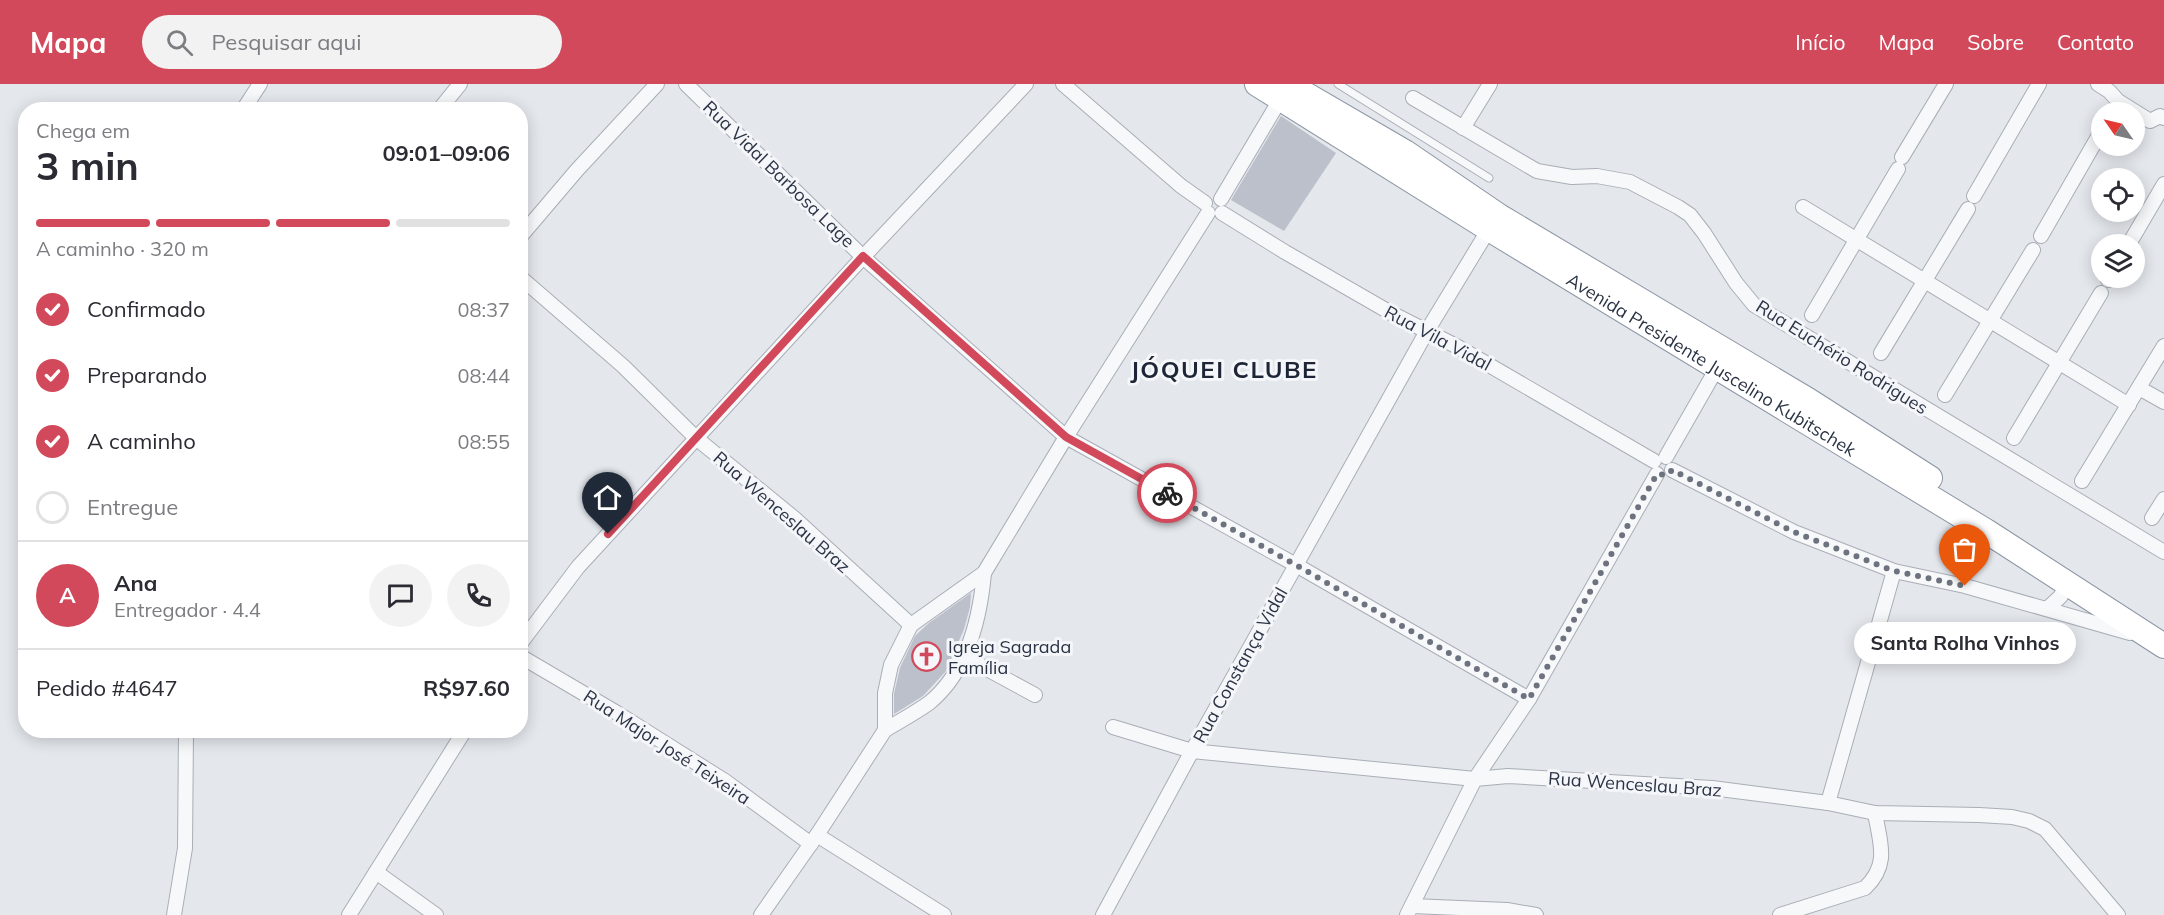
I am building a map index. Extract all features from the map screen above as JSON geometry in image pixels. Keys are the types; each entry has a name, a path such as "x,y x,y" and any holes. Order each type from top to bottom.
{"highway":[{"name":"Avenida Presidente Juscelino Kubitschek","path":"1257,84 1284,91 1405,152 1499,216 1808,400 2161,644"},
{"name":"Avenida Presidente Juscelino Kubitschek","path":"1284,91 1489,229 2066,581 2161,644"}],"street":[{"path":"248,102 260,84"},
{"path":"446,102 460,84"},
{"path":"528,228 577,170 657,84"},
{"name":"Rua Vidal Barbosa Lage","path":"686,84 863,256 1066,437 1296,565 1529,699"},
{"path":"528,633 578,567 863,256 1026,84"},
{"name":"Rua Vila Vidal","path":"1063,84 1181,186 1285,252 1458,347 1659,464"},
{"path":"1463,128 1490,84"},
{"path":"1812,315 1946,84"},
{"path":"1974,196 2040,84"},
{"path":"2098,84 2109,91 2113,102"},
{"path":"761,915 885,730 930,702 945,686 965,657 974,630 984,573 1066,437 1214,207 1284,91"},
{"name":"Rua Euchério Rodrigues","path":"1413,98 1537,171 1572,177 1597,176 1630,182 1678,207 1690,215 1704,233 1736,283 1754,305 2164,552"},
{"path":"2145,119 2150,121 2160,116 2164,118"},
{"path":"2041,236 2091,149"},
{"path":"2135,234 2164,184"},
{"path":"1803,207 2129,405"},
{"path":"1881,353 1968,209"},
{"name":"Rua Constança Vidal","path":"1103,915 1427,331 1489,229"},
{"path":"1945,395 2034,250"},
{"name":"Rua Wenceslau Braz","path":"528,284 623,366 696,438 794,518 911,625"},
{"path":"2014,438 2101,293"},
{"path":"2082,481 2164,346"},
{"path":"1536,915 1507,910 1409,910 1475,779 1529,699 1659,464 1717,368"},
{"path":"2139,388 2164,402"},
{"path":"1659,464 1667,475 1672,470 1794,532 1894,571 1965,586 2048,608 2161,644"},
{"path":"2152,518 2164,499"},
{"path":"1828,803 1894,571"},
{"path":"885,730 885,693 891,664 911,625 984,573"},
{"path":"2048,608 2061,596 2066,581"},
{"path":"965,657 1035,695"},
{"name":"Rua Major José Teixeira","path":"528,661 616,713 814,839 944,915"},
{"name":"Rua Wenceslau Braz","path":"1113,727 1192,751 1475,779 1508,776 1712,788 1828,803 1875,813 1978,814 2029,821 2045,829 2057,840 2118,915"},
{"path":"174,915 185,848 186,738"},
{"path":"349,915 460,738"},
{"path":"1780,915 1865,888 1875,879 1881,866 1882,853 1875,813"},
{"path":"376,872 436,915"}],"lane":[{"path":"1338,84 1489,178"}],"building":[{"path":"1281,116 1336,153 1284,231 1231,200"},
{"name":"Igreja Sagrada Família","path":"971,593 964,629 946,671 923,696 894,714 894,694 900,668 915,636"}],"way so far":[{"path":"1167,493 1529,699 1657,474 1667,475 1672,470 1794,532 1894,571 1965,586"}],"place":[{"name":"Santa Rolha Vinhos","path":"1965,586"},
{"name":"Igreja Sagrada Família","path":"927,656"}],"district":[{"name":"JÓQUEI CLUBE","path":"1224,369"}],"route":[{"path":"608,534 863,256 1066,437 1167,493"}]}
